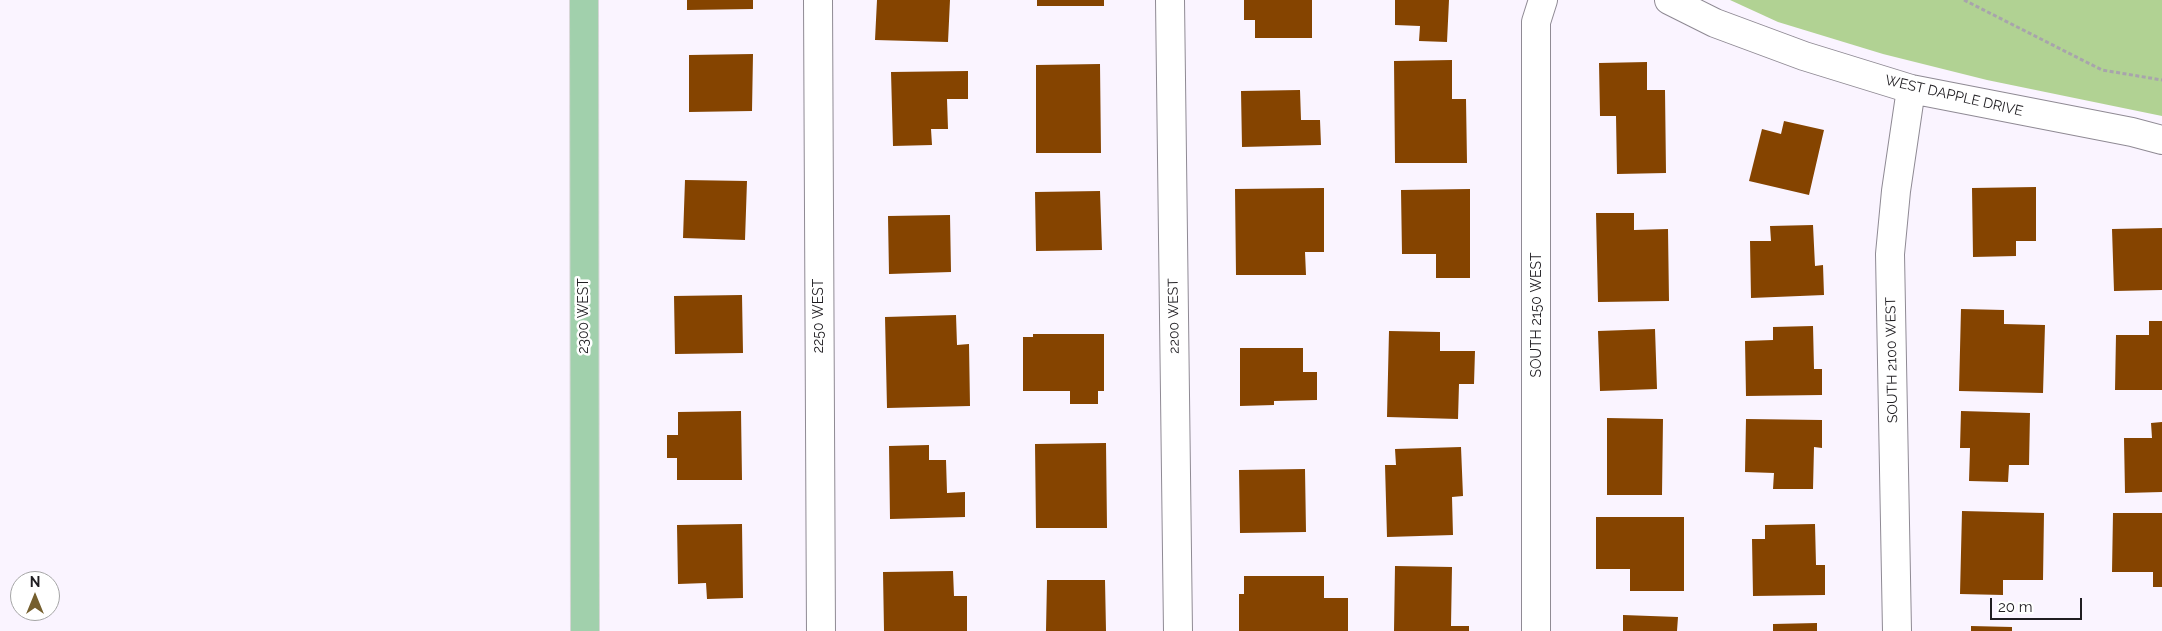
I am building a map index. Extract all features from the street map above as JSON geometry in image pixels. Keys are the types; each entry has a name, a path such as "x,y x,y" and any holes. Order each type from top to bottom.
{"main road":[{"name":"2300 WEST","path":"584,0 584,631"}],"street":[{"name":"2250 WEST","path":"818,0 821,631"},
{"name":"2200 WEST","path":"1170,0 1178,631"},
{"name":"SOUTH 2150 WEST","path":"1536,631 1536,22 1543,0"},
{"name":"WEST DAPPLE DRIVE","path":"1669,0 1715,23 1795,52 1911,90 2132,132 2162,140"},
{"name":"SOUTH 2100 WEST","path":"1897,631 1890,254 1896,190 1911,90"}],"path":[{"path":"1964,0 2102,70 2162,80"}],"green space":[{"path":"1730,0 2162,0 2162,116 1987,80 1883,54 1778,22"}],"building":[{"path":"687,0 753,0 753,9 687,10"},
{"path":"877,0 950,0 948,42 875,40"},
{"path":"1037,0 1104,0 1104,6 1037,6"},
{"path":"1244,0 1312,0 1312,38 1255,38 1255,20 1244,20"},
{"path":"1395,0 1449,0 1447,42 1419,41 1420,26 1395,25"},
{"path":"753,54 752,111 689,112 689,55"},
{"path":"1452,60 1452,99 1466,99 1467,163 1395,163 1394,61"},
{"path":"1647,62 1647,90 1665,90 1666,173 1617,174 1616,116 1600,116 1599,63"},
{"path":"1100,64 1101,153 1036,153 1036,65"},
{"path":"968,71 968,99 947,99 948,129 931,129 932,145 893,146 891,72"},
{"path":"1300,90 1301,120 1320,120 1321,145 1242,147 1241,91"},
{"path":"1784,121 1824,130 1809,195 1749,181 1762,129 1781,134"},
{"path":"685,180 747,181 745,240 683,238"},
{"path":"2036,187 2036,241 2016,241 2016,256 1973,257 1972,188"},
{"path":"1324,188 1324,252 1305,252 1306,275 1236,275 1235,189"},
{"path":"1470,189 1470,278 1436,278 1436,254 1402,254 1401,190"},
{"path":"1100,191 1102,250 1036,251 1035,192"},
{"path":"1596,213 1634,213 1634,230 1668,229 1669,301 1598,302"},
{"path":"950,215 951,272 889,274 888,216"},
{"path":"1813,225 1815,266 1823,265 1824,295 1751,298 1750,241 1771,241 1770,226"},
{"path":"2162,228 2162,290 2114,291 2112,229"},
{"path":"742,295 743,353 675,354 674,296"},
{"path":"1961,309 2004,310 2004,324 2045,325 2043,393 1959,391"},
{"path":"956,315 957,345 969,344 970,406 887,408 885,317"},
{"path":"2149,321 2162,321 2162,390 2115,390 2116,335 2149,335"},
{"path":"1813,326 1814,369 1822,369 1822,395 1746,396 1745,341 1773,340 1773,327"},
{"path":"1655,329 1657,389 1600,391 1598,331"},
{"path":"1389,331 1440,332 1440,351 1475,351 1474,384 1459,384 1458,419 1387,417"},
{"path":"1033,334 1104,334 1104,391 1098,391 1098,404 1070,404 1070,391 1023,391 1023,337 1033,337"},
{"path":"1240,348 1303,348 1303,372 1317,372 1317,400 1274,401 1274,405 1240,406"},
{"path":"741,411 742,480 677,480 677,458 667,458 667,435 678,435 678,412"},
{"path":"1961,411 2030,413 2029,465 2009,465 2008,482 1969,481 1970,448 1960,448"},
{"path":"1607,418 1663,419 1662,495 1607,495"},
{"path":"1746,419 1822,420 1822,448 1814,447 1813,489 1773,489 1774,473 1745,472"},
{"path":"2162,422 2162,492 2125,493 2124,438 2152,438 2151,423"},
{"path":"1106,443 1107,528 1036,528 1035,444"},
{"path":"929,445 929,460 946,460 947,493 965,492 965,517 890,519 889,446"},
{"path":"1461,447 1463,496 1452,497 1453,535 1387,537 1385,465 1396,465 1395,449"},
{"path":"1305,469 1306,532 1240,533 1239,470"},
{"path":"1962,511 2044,513 2043,580 2003,580 2003,595 1960,594"},
{"path":"2113,513 2162,513 2162,587 2153,587 2153,572 2112,572"},
{"path":"1596,517 1684,517 1684,591 1630,591 1630,569 1596,569"},
{"path":"742,524 743,598 707,599 706,583 678,584 677,525"},
{"path":"1815,524 1816,565 1825,565 1825,595 1753,596 1752,539 1765,539 1765,525"},
{"path":"1395,566 1452,567 1451,626 1469,626 1469,631 1394,631"},
{"path":"953,571 954,596 967,596 967,631 884,631 883,572"},
{"path":"1244,576 1324,576 1324,598 1348,598 1348,631 1239,631 1239,594 1244,594"},
{"path":"1047,580 1105,580 1106,631 1046,631"},
{"path":"1623,615 1678,617 1677,631 1623,631"},
{"path":"1817,623 1817,631 1773,631 1773,624"},
{"path":"1971,626 2012,627 2012,631 1971,631"}]}
